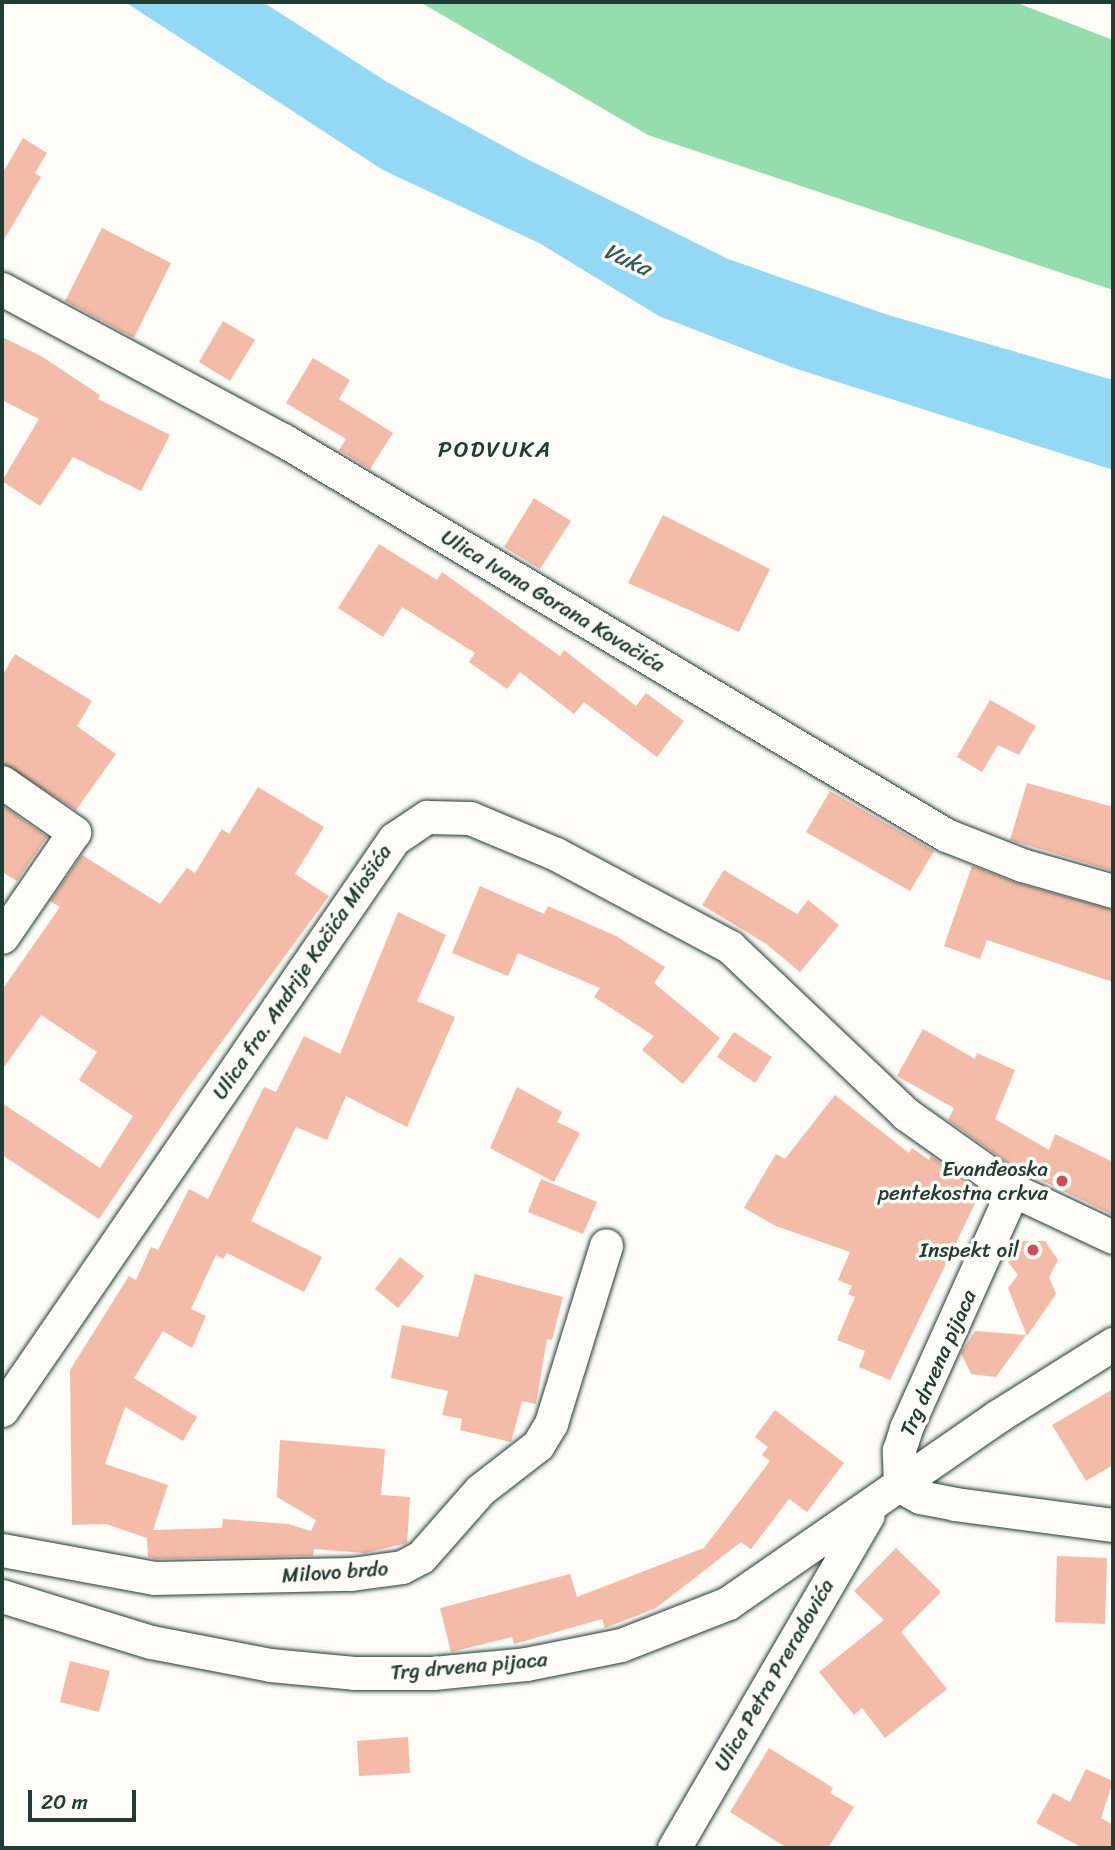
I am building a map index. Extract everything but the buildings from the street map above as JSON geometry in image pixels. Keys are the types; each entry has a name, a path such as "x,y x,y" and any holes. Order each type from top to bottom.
{"street":[{"name":"Ulica Ivana Gorana Kovačića","path":"2,289 283,440 946,835 1022,865 1113,891"},
{"path":"2,782 74,832 2,937"},
{"name":"Ulica fra. Andrije Kačića Miošića","path":"2,1410 394,839 427,817 470,818 556,854 730,947 906,1114 1013,1190"},
{"path":"1013,1190 1113,1237"},
{"name":"Trg drvena pijaca","path":"888,1494 906,1428 1013,1190"},
{"name":"Milovo brdo","path":"2,1550 154,1578 352,1574 402,1567 421,1557 480,1490 538,1445 551,1423 606,1245"},
{"name":"Trg drvena pijaca","path":"2,1596 150,1642 270,1665 354,1674 433,1673 526,1664 621,1645 728,1603 1113,1344"},
{"path":"888,1494 1113,1525"},
{"name":"Ulica Petra Preradovića","path":"674,1848 804,1623 888,1494"},
{"path":"758,1584 787,1598 804,1623"}],"green space":[{"path":"420,2 1015,2 1113,40 1113,290 648,135"}],"water":[{"name":"Vuka","path":"125,2 263,2 387,82 523,157 728,259 888,315 1113,380 1113,470 794,368 659,316 539,243 383,170"}],"place":[{"name":"Evanđeoska pentekostna crkva","path":"1062,1181"},
{"name":"Inspekt oil","path":"1033,1250"}],"district":[{"name":"PODVUKA","path":"495,450"}]}
